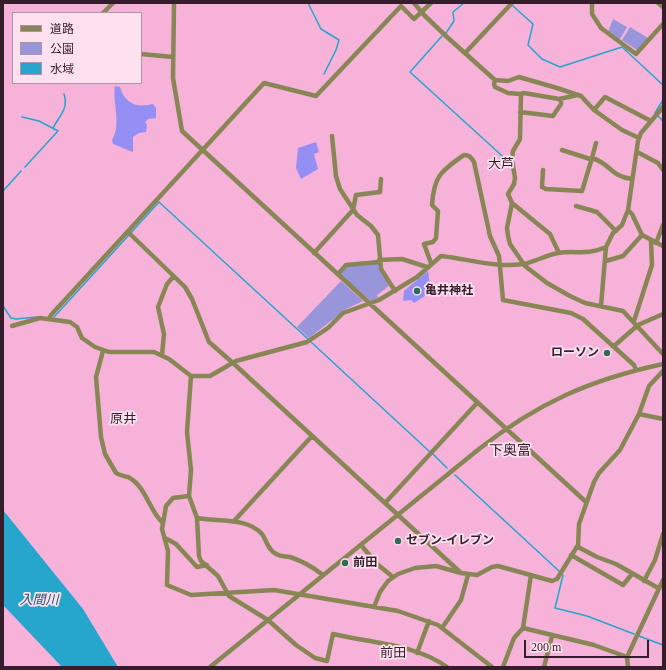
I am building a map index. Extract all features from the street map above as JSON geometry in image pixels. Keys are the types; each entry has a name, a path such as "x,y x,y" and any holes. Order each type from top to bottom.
{"street":[{"path":"104,12 113,3"},
{"path":"174,3 173,78 182,131 586,502"},
{"path":"414,3 422,13 495,80 508,81 519,77 578,95 594,110 622,130 636,138 639,138"},
{"path":"49,319 51,315 130,233 202,150 264,83 316,96 401,6 414,19 432,3"},
{"path":"465,53 512,3"},
{"path":"592,3 592,14 601,28 636,54 663,24"},
{"path":"658,3 663,7"},
{"path":"142,54 173,56"},
{"path":"495,80 494,84 499,90 520,94 524,93 561,99 578,95"},
{"path":"520,94 520,139 513,150 514,184 508,192 512,203 550,234 559,253"},
{"path":"594,110 605,97 651,121"},
{"path":"520,112 553,116 561,104 561,99"},
{"path":"601,306 606,247 613,233 622,225 628,210 639,138 663,107"},
{"path":"332,136 337,182 354,210 378,235 380,244 379,261 383,273 396,291"},
{"path":"543,170 542,188 582,191 596,143"},
{"path":"562,150 606,164 612,172 617,175 632,179"},
{"path":"637,152 658,163 663,170"},
{"path":"431,263 424,244 432,242 436,238 438,211 432,205 434,184 441,173 464,155 469,156 474,162 484,214 490,236 498,253 503,300 571,313 587,321 634,365 636,370"},
{"path":"314,253 354,210 356,195 380,192 381,178"},
{"path":"512,203 507,228 508,236 510,244 524,264 533,273 558,291 585,303 623,311 636,323 663,354"},
{"path":"576,206 597,212 616,231"},
{"path":"628,210 632,214 642,235 663,246"},
{"path":"636,323 652,265 654,242 663,225"},
{"path":"130,233 188,291 209,342 233,362 461,573"},
{"path":"606,261 623,256 642,235"},
{"path":"12,326 30,320 49,319 75,324 82,338 87,343 103,351 137,351 162,355 191,376 210,376 233,362 309,341 328,328 343,313 357,307 370,304 396,291 417,277 431,263 441,256 485,264 524,264 547,255 559,253 584,254 606,247"},
{"path":"338,274 346,265 402,258 427,267"},
{"path":"162,355 164,334 158,307 167,284 173,277"},
{"path":"614,346 636,323 663,314"},
{"path":"103,351 96,377 101,437 105,454 116,473 128,477 140,488 156,516 162,522"},
{"path":"210,667 505,429 531,412 567,394 610,377 663,364"},
{"path":"374,606 383,587 393,577 405,571 428,565 468,575 477,575 492,566 498,566 552,581 557,579 578,545 579,524 586,502 599,473 620,450 639,414 649,386 663,371"},
{"path":"191,376 187,432 192,470 189,496 197,518 200,556 218,576 227,593 268,620 315,658 327,661 333,634 384,645 396,645 433,658 447,667"},
{"path":"385,503 477,403"},
{"path":"639,414 663,419"},
{"path":"234,521 312,436"},
{"path":"189,496 177,497 168,502 162,522 162,529 169,559 167,585 191,594 274,590 398,611 429,621 442,628 492,667"},
{"path":"197,518 220,522 244,522 262,534 268,548 274,553 306,564 323,575"},
{"path":"644,580 655,560 663,534"},
{"path":"165,538 176,544 197,567 207,565"},
{"path":"361,545 377,564 393,577"},
{"path":"578,545 597,557 616,564 658,588"},
{"path":"572,555 623,585 632,574"},
{"path":"442,628 460,600 468,575"},
{"path":"503,667 514,638 523,628 531,575"},
{"path":"628,667 627,657 663,580"},
{"path":"417,653 429,621"},
{"path":"523,628 594,645 627,657"},
{"path":"544,667 552,636"}],"green space":[{"path":"613,19 627,27 620,39 608,32"},
{"path":"630,27 648,38 637,50 622,40"},
{"path":"378,263 389,286 377,295 378,298 371,301 340,274 346,266"},
{"path":"341,281 363,301 346,309 309,338 297,327"}],"shaded area":[{"path":"115,86 120,87 122,93 128,101 137,105 153,104 156,108 156,118 148,119 145,122 147,125 146,132 139,133 133,137 133,152 113,144 112,140 115,134 117,120 114,93"},
{"path":"316,142 319,152 314,154 318,169 301,179 296,168 298,148"},
{"path":"428,271 431,292 414,303 411,300 403,301 404,291"}],"water":[{"name":"入間川","path":"3,510 83,609 118,667 62,667 3,605"}],"waterway":[{"path":"308,3 321,29 339,40 336,50 324,74"},
{"path":"446,33 454,21 453,12 464,3"},
{"path":"513,6 533,24 528,45 542,59 560,67 622,47 663,85"},
{"path":"442,36 410,72 511,164"},
{"path":"53,128 63,112 65,104 64,94"},
{"path":"655,113 663,100"},
{"path":"658,116 663,121"},
{"path":"22,117 39,121 58,131 25,167"},
{"path":"3,191 21,171"},
{"path":"54,317 159,202 308,339"},
{"path":"3,306 11,318 37,317"},
{"path":"311,342 430,452"},
{"path":"433,454 447,468"},
{"path":"455,475 559,571"},
{"path":"563,575 555,608 587,616 634,634"},
{"path":"639,636 663,645"}],"place":[{"name":"亀井神社","path":"417,291"},
{"name":"ローソン","path":"607,353"},
{"name":"セブン-イレブン","path":"398,541"},
{"name":"前田","path":"345,563"}],"district":[{"name":"大芦","path":"501,165"},
{"name":"原井","path":"123,420"},
{"name":"下奥富","path":"510,451"},
{"name":"前田","path":"393,654"}]}
